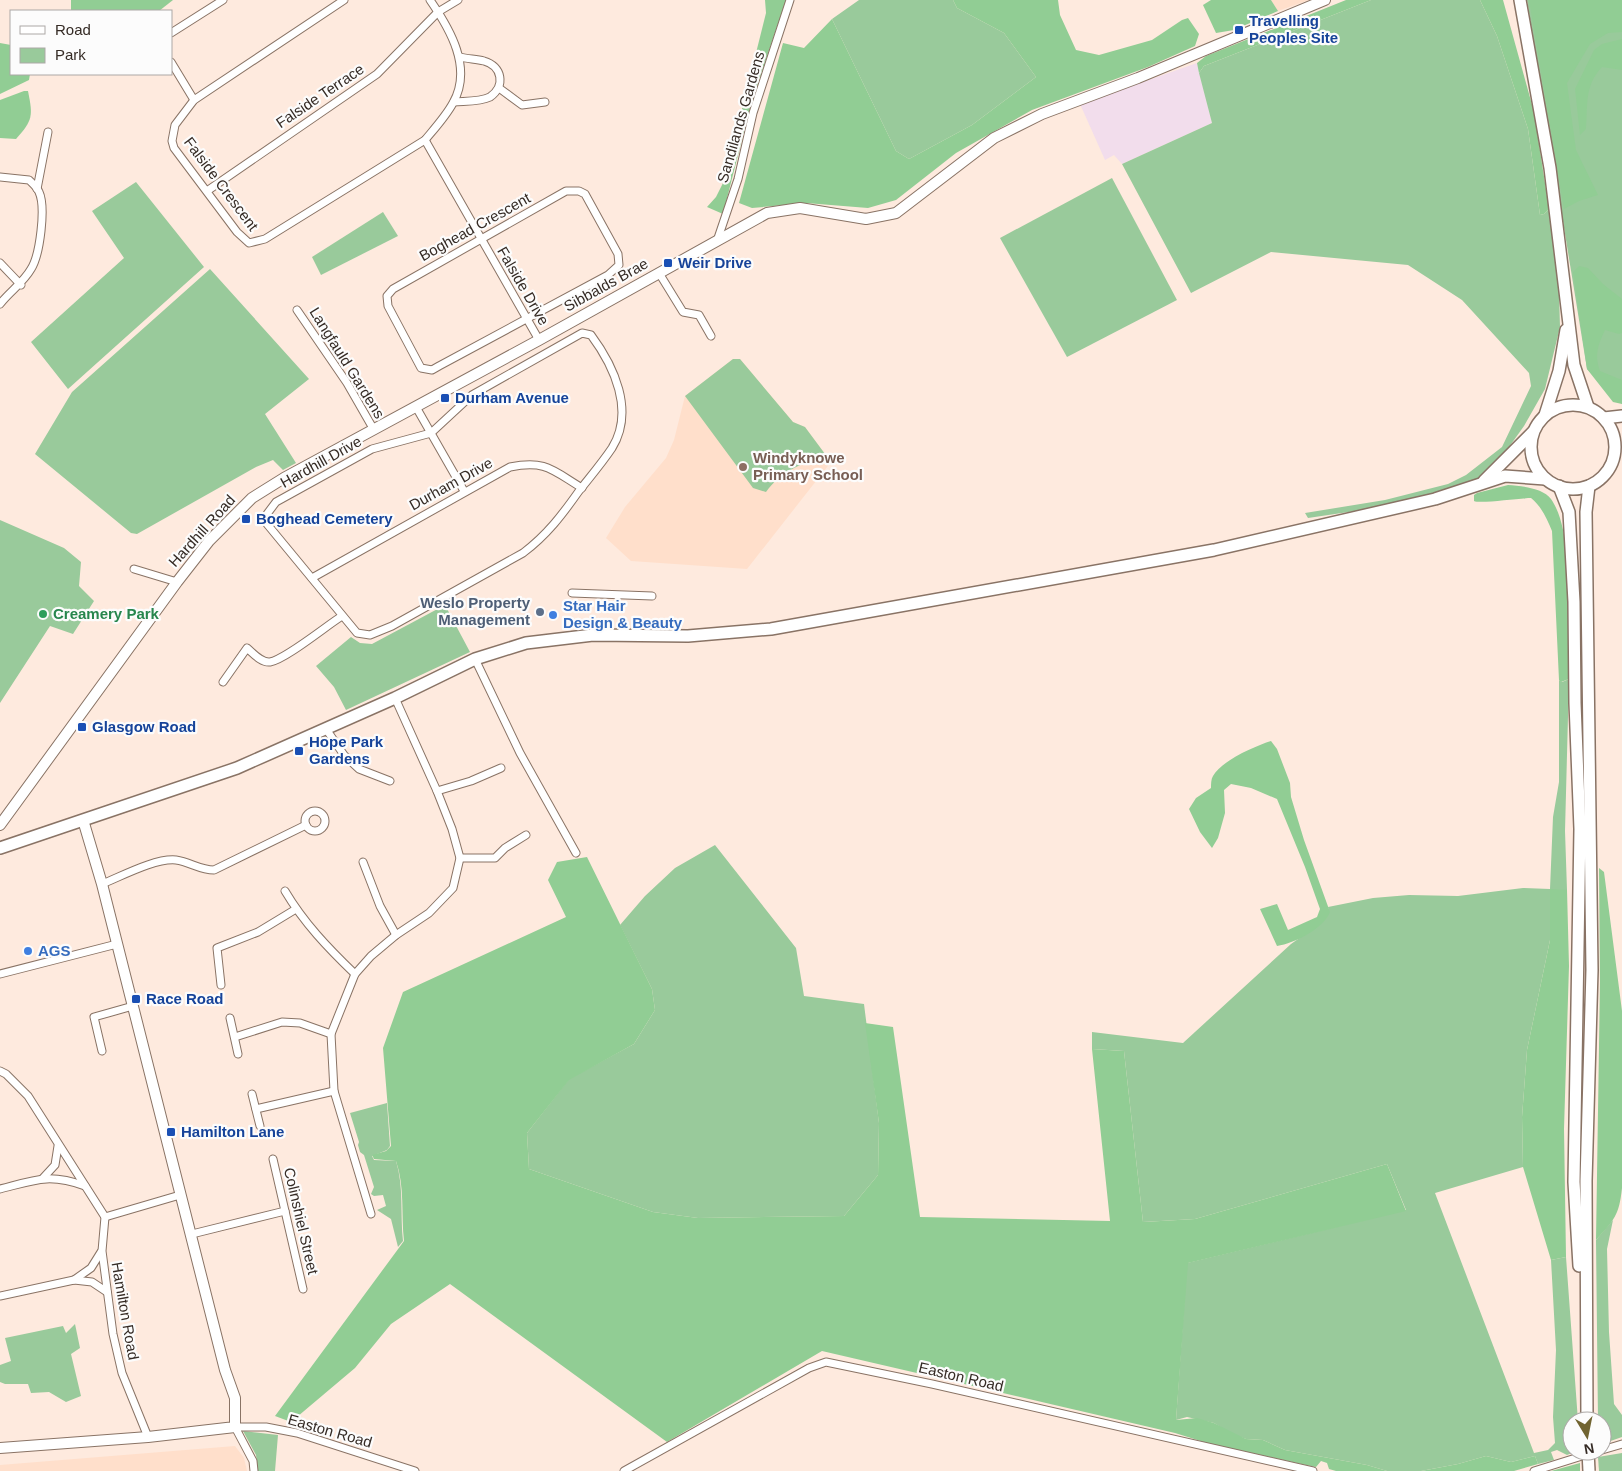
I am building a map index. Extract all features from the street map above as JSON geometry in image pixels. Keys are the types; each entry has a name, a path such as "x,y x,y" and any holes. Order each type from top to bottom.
{"main road":[{"name":"Sibbalds Brae","path":"539,340 767,212 800,208 866,219 896,213 994,138 1042,114 1138,78 1325,0"},
{"path":"1520,0 1550,168 1574,366 1588,407"},
{"path":"1480,484 1534,432 1545,415 1560,371 1568,313"},
{"name":"Hardhill Road","path":"0,825 177,582 209,541 252,498 284,478 539,340"},
{"path":"1534,432 1531,441 1532,456 1536,467 1545,478 1559,486 1575,489 1589,486 1603,476 1612,464 1618,450 1612,431 1604,418 1588,407 1566,405 1545,415"},
{"path":"1604,418 1622,416"},
{"path":"0,848 237,768 395,698 475,659 526,643 593,635 688,636 771,629 1214,550 1435,499 1505,476 1545,478"},
{"path":"1559,486 1568,512 1574,602 1574,703 1580,829 1574,1182 1586,1380"},
{"path":"1587,1411 1586,1182 1592,970 1587,702 1586,512 1589,486"},
{"path":"0,1448 148,1437 235,1427 235,1398 225,1370 102,884 83,820"}],"street":[{"path":"172,32 223,0"},
{"name":"Falside Crescent","path":"344,0 194,100 175,125 172,141 174,148 237,232 249,243 265,239 425,140 454,102 460,78 460,57 430,0"},
{"path":"438,12 458,0"},
{"name":"Sandilands Gardens","path":"716,241 738,179 753,113 790,0"},
{"name":"Falside Terrace","path":"207,190 377,74 438,12"},
{"path":"454,102 489,97 499,88 501,77 497,68 485,61 460,57"},
{"path":"172,64 194,100"},
{"path":"499,88 522,105 545,102"},
{"path":"37,188 48,132"},
{"name":"Falside Drive","path":"425,140 539,340"},
{"path":"0,177 29,180 37,188 42,204 39,244 33,267 21,285 0,304"},
{"name":"Boghead Crescent","path":"566,191 579,191 585,194 618,254 619,265 608,275 526,320 439,366 425,370 416,363 388,306 388,296 393,288 480,239 566,191"},
{"path":"0,263 21,285"},
{"path":"659,273 683,312 699,316 711,336"},
{"name":"Langfauld Gardens","path":"297,310 348,383 374,430"},
{"name":"Hardhill Drive","path":"312,578 267,524 267,514 276,502 372,449 430,433 472,395 582,333 591,335 609,363 619,386 622,403 618,432 613,447 582,488"},
{"path":"416,407 464,491"},
{"name":"Durham Drive","path":"312,578 464,491 510,467 530,463 549,468 582,488"},
{"path":"312,578 357,633 370,635 392,626 523,552 542,539 582,488"},
{"path":"134,569 177,582"},
{"path":"572,593 652,596"},
{"path":"224,682 247,648 261,660 269,662 283,656 342,616"},
{"path":"475,659 520,753 576,853"},
{"path":"372,1214 334,1091 331,1034 354,974 371,956 396,935 429,913 452,888 460,858 452,829 437,791 395,698"},
{"path":"326,729 344,755 359,770 390,781"},
{"path":"437,791 471,781 501,768"},
{"path":"102,884 162,861 177,860 205,870 214,870 306,825"},
{"path":"460,858 495,858 504,848 526,835"},
{"path":"362,862 380,906 396,935"},
{"path":"285,890 296,909 323,943 354,974"},
{"path":"221,985 217,948 258,932 296,909"},
{"path":"0,974 117,944"},
{"path":"102,1051 94,1017 133,1006"},
{"path":"230,1018 238,1054"},
{"path":"235,1037 282,1022 300,1023 331,1034"},
{"path":"0,1071 6,1074 28,1096 58,1146 105,1217 180,1195"},
{"path":"256,1109 334,1091"},
{"path":"252,1094 260,1126"},
{"path":"43,1178 55,1165 58,1146"},
{"name":"Colinshiel Street","path":"273,1159 303,1289"},
{"path":"0,1189 43,1178 64,1178 85,1186"},
{"path":"192,1234 285,1211"},
{"name":"Hamilton Road","path":"105,1217 102,1252 107,1292 122,1373 148,1437"},
{"path":"74,1280 91,1268 102,1252"},
{"path":"0,1296 74,1280 92,1282 107,1292"},
{"name":"Easton Road","path":"624,1471 809,1368 826,1362 932,1384 1313,1471"},
{"path":"235,1427 253,1461 254,1471"},
{"name":"Easton Road","path":"235,1427 266,1427 297,1434 415,1471"},
{"path":"1534,1471 1567,1461"}],"shaded area":[{"path":"1271,0 1309,0 1278,11"},
{"path":"1197,63 1212,123 1122,164 1114,155 1105,160 1080,104"},
{"name":"Windyknowe Primary School","path":"733,359 740,359 793,422 805,427 831,462 747,569 631,561 606,538 625,507 666,458 674,440 685,396"},
{"path":"235,1446 244,1458 247,1471 0,1471 0,1465"}],"green space":[{"path":"71,0 173,0 160,10 71,10"},
{"path":"765,0 786,0 751,104 723,214 707,207 716,197 724,181 766,13"},
{"path":"859,0 953,0 957,8 1004,33 1036,77 972,125 909,159 896,151 832,19"},
{"path":"953,0 1058,0 1060,15 1076,50 1099,55 1152,40 1188,18 1199,34 1195,46 1148,67 1032,110 956,153 896,200 868,208 806,203 752,208 739,203 783,43 804,48 832,19 896,151 909,159 972,125 1036,77 1004,33 957,8"},
{"path":"1211,0 1271,0 1278,11 1234,30 1216,33 1203,5"},
{"path":"1346,0 1371,0 1204,66 1199,73 1197,63 1206,56"},
{"path":"1371,0 1480,0 1497,36 1528,129 1540,215 1549,209 1559,291 1560,327 1545,389 1524,426 1499,461 1481,478 1457,488 1362,510 1308,518 1305,513 1385,500 1448,484 1466,475 1502,447 1531,386 1529,373 1462,300 1408,265 1271,252 1191,293 1122,164 1212,123 1199,73 1204,66"},
{"path":"1480,0 1503,0 1534,112 1549,209 1544,214 1540,215 1528,129 1497,36"},
{"path":"1527,0 1622,0 1622,404 1587,369"},
{"path":"1529,0 1622,0 1622,32 1608,33 1590,44 1567,83 1576,150 1598,195 1579,201 1564,209"},
{"path":"1622,39 1622,70 1602,67 1596,74 1588,96 1586,129 1580,135 1575,89 1594,50 1602,44"},
{"path":"0,43 10,45 10,75 30,75 29,80 0,94"},
{"path":"28,91 30,99 31,112 29,122 16,139 0,138 0,100"},
{"path":"1112,178 1177,300 1067,357 1000,238"},
{"path":"136,182 204,267 68,389 31,342 124,258 92,211"},
{"path":"383,212 398,236 321,275 312,257"},
{"path":"1579,266 1588,268 1603,284 1622,299 1622,333 1619,334 1605,330 1597,355 1600,371 1622,380 1622,404 1613,402 1587,369 1573,272"},
{"path":"210,269 309,379 265,414 296,463 283,470 273,460 256,467 137,534 131,533 35,454 72,392"},
{"path":"733,359 740,359 793,422 805,427 828,458 794,468 779,478 766,492 753,488 685,396"},
{"path":"1508,485 1531,488 1543,492 1551,499 1559,515 1564,536 1569,586 1569,679 1561,682 1559,680 1552,531 1546,518 1531,498 1484,502 1474,501 1474,495 1477,493"},
{"name":"Creamery Park","path":"0,520 64,548 81,562 79,586 94,601 73,634 50,626 0,703"},
{"path":"445,605 470,652 346,710 334,687 316,666 351,637 360,643 372,644"},
{"path":"1569,679 1565,831 1567,890 1550,890 1550,940 1527,1050 1522,1117 1523,1167 1435,1193 1534,1453 1548,1450 1555,1443 1553,1417 1556,1350 1551,1260 1566,1257 1577,1411 1562,1411 1562,1452 1557,1450 1551,1452 1554,1460 1538,1464 1535,1456 1511,1462 1486,1456 1421,1471 1387,1471 1367,1465 1285,1450 1263,1440 1246,1439 1232,1434 1214,1423 1187,1417 1176,1420 1187,1263 1406,1210 1387,1164 1195,1219 1143,1222 1124,1051 1092,1049 1092,1032 1183,1043 1291,944 1308,932 1329,912 1328,907 1373,898 1409,895 1458,896 1523,888 1550,889 1553,817 1559,782 1559,680 1562,682"},
{"path":"1271,741 1277,749 1290,783 1291,797 1304,840 1330,912 1321,924 1308,934 1292,942 1277,946 1260,909 1277,904 1288,930 1317,917 1320,909 1277,799 1251,788 1231,784 1224,790 1225,813 1218,838 1212,848 1200,832 1189,809 1196,798 1211,788 1212,777 1223,765 1256,746"},
{"path":"715,845 796,948 804,996 864,1004 879,1123 878,1175 844,1216 698,1218 653,1212 529,1169 527,1133 569,1079 634,1044 655,1010 652,989 620,925 645,896 675,868"},
{"path":"587,857 652,989 655,1010 634,1044 569,1080 527,1133 529,1169 653,1212 698,1218 844,1216 878,1175 879,1123 865,1023 893,1027 920,1217 1110,1221 1092,1049 1124,1051 1143,1222 1195,1219 1387,1164 1406,1211 1188,1263 1176,1420 1197,1418 1214,1423 1246,1439 1263,1440 1285,1450 1367,1465 1387,1471 1336,1471 1329,1469 1327,1463 1321,1461 1316,1467 1306,1465 822,1351 667,1442 450,1284 391,1324 355,1368 291,1422 275,1416 404,1241 401,1181 396,1161 374,1159 372,1155 386,1151 391,1146 383,1048 403,992 566,917 548,880 557,862"},
{"path":"1599,868 1604,872 1622,1011 1622,1188 1615,1217 1596,1240 1600,982"},
{"path":"1550,889 1567,890 1569,966 1564,1129 1566,1257 1551,1260 1523,1167 1522,1117 1527,1050 1550,940"},
{"path":"387,1103 390,1146 387,1150 372,1156 374,1160 396,1161 401,1191 403,1241 398,1247 391,1219 377,1210 386,1206 383,1195 374,1196 371,1194 374,1187 364,1155 360,1152 359,1142 350,1113"},
{"path":"1613,1220 1607,1249 1609,1332 1614,1404 1622,1415 1622,1437 1612,1440 1612,1411 1598,1411 1596,1240"},
{"path":"75,1324 80,1348 71,1354 81,1396 66,1402 49,1392 31,1393 28,1384 5,1384 0,1382 0,1365 11,1361 5,1338 63,1326 66,1333"},
{"path":"243,1431 278,1435 275,1471 258,1471 256,1455"},
{"path":"1622,1453 1622,1471 1599,1471 1598,1461 1612,1461 1612,1455"},
{"path":"1486,1456 1511,1462 1535,1456 1538,1464 1514,1471 1421,1471 1458,1464"},
{"path":"1580,1463 1580,1471 1551,1471"}],"place":[{"name":"Travelling Peoples Site","path":"1239,30"},
{"name":"Weir Drive","path":"668,263"},
{"name":"Durham Avenue","path":"445,398"},
{"name":"Windyknowe Primary School","path":"743,467"},
{"name":"Boghead Cemetery","path":"246,519"},
{"name":"Weslo Property Management","path":"540,612"},
{"name":"Creamery Park","path":"43,614"},
{"name":"Star Hair Design & Beauty","path":"553,615"},
{"name":"Glasgow Road","path":"82,727"},
{"name":"Hope Park Gardens","path":"299,751"},
{"name":"AGS","path":"28,951"},
{"name":"Race Road","path":"136,999"},
{"name":"Hamilton Lane","path":"171,1132"}]}
